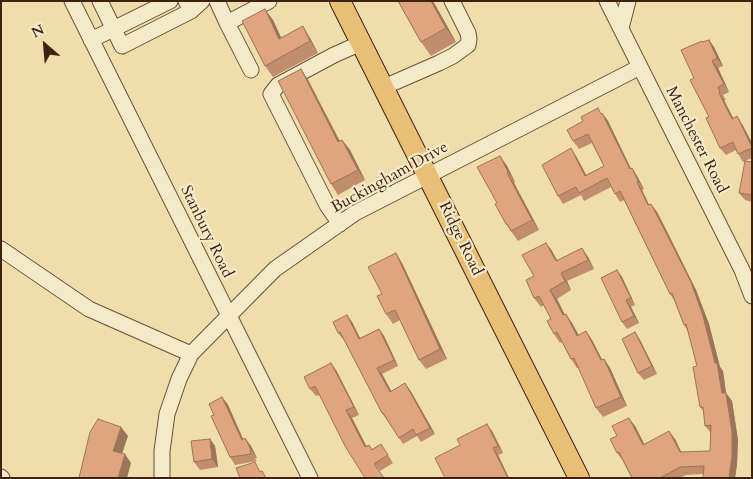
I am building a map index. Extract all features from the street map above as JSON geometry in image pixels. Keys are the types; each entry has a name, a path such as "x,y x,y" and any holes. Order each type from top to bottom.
{"main road":[{"name":"Ridge Road","path":"340,1 429,175 579,478"}],"street":[{"name":"Stanbury Road","path":"72,1 310,478"},
{"path":"100,1 122,46 193,5"},
{"path":"91,40 170,1"},
{"path":"217,1 251,70"},
{"path":"227,22 269,1"},
{"path":"384,87 439,63 458,53 468,45 470,39 468,33 452,1"},
{"name":"Manchester Road","path":"607,1 742,270 752,295"},
{"path":"621,28 628,1"},
{"path":"340,224 327,205 271,94 278,85 361,43"},
{"name":"Buckingham Drive","path":"162,478 162,451 168,414 179,379 191,354 275,269 355,213 640,67"},
{"path":"1,249 89,309 191,354"}],"building":[{"path":"398,1 431,1 446,28 421,42"},
{"path":"265,9 279,39 303,26 310,41 265,66 242,21"},
{"path":"709,40 717,58 712,61 724,84 718,87 719,93 732,119 737,116 752,147 738,154 733,142 720,148 706,118 709,117 690,80 694,78 681,50"},
{"path":"301,69 338,142 342,140 358,170 331,184 278,81"},
{"path":"598,108 630,169 632,168 648,205 651,204 691,282 703,316 715,363 717,363 722,393 726,393 732,432 732,456 729,478 703,478 704,466 680,467 660,478 632,478 610,439 617,436 612,426 629,418 643,445 669,431 680,452 710,451 711,425 705,426 703,407 700,407 693,367 697,366 686,324 684,325 672,293 670,294 620,191 615,194 607,178 579,193 576,187 558,196 542,165 571,148 585,176 604,166 588,134 573,141 567,130 583,121 581,117"},
{"path":"500,156 532,220 511,231 477,167"},
{"path":"745,161 752,162 752,195 739,193"},
{"path":"546,243 556,261 582,248 588,260 561,273 565,281 550,290 563,315 566,314 577,336 586,331 601,360 604,359 621,397 596,408 574,358 571,359 557,332 554,334 547,321 551,319 539,296 534,298 526,280 534,276 522,255"},
{"path":"396,253 440,349 419,360 395,310 386,314 377,296 382,294 368,267"},
{"path":"617,270 631,298 626,300 634,316 622,322 601,278"},
{"path":"347,315 359,339 379,329 394,360 377,368 390,392 405,383 430,428 416,435 413,429 399,438 382,413 333,322"},
{"path":"635,332 652,366 638,373 622,339"},
{"path":"331,363 354,407 346,410 365,447 369,445 372,450 381,444 388,455 374,464 384,478 365,478 345,446 315,386 310,389 304,377"},
{"path":"222,397 242,440 245,438 251,454 230,457 211,416 214,415 209,404"},
{"path":"98,419 121,427 113,451 125,454 118,478 79,478 90,432"},
{"path":"487,424 498,446 493,448 508,478 445,478 435,458 460,445 457,439"},
{"path":"210,439 212,459 194,462 191,441"},
{"path":"255,462 260,472 262,471 266,478 240,478 236,468"}]}
